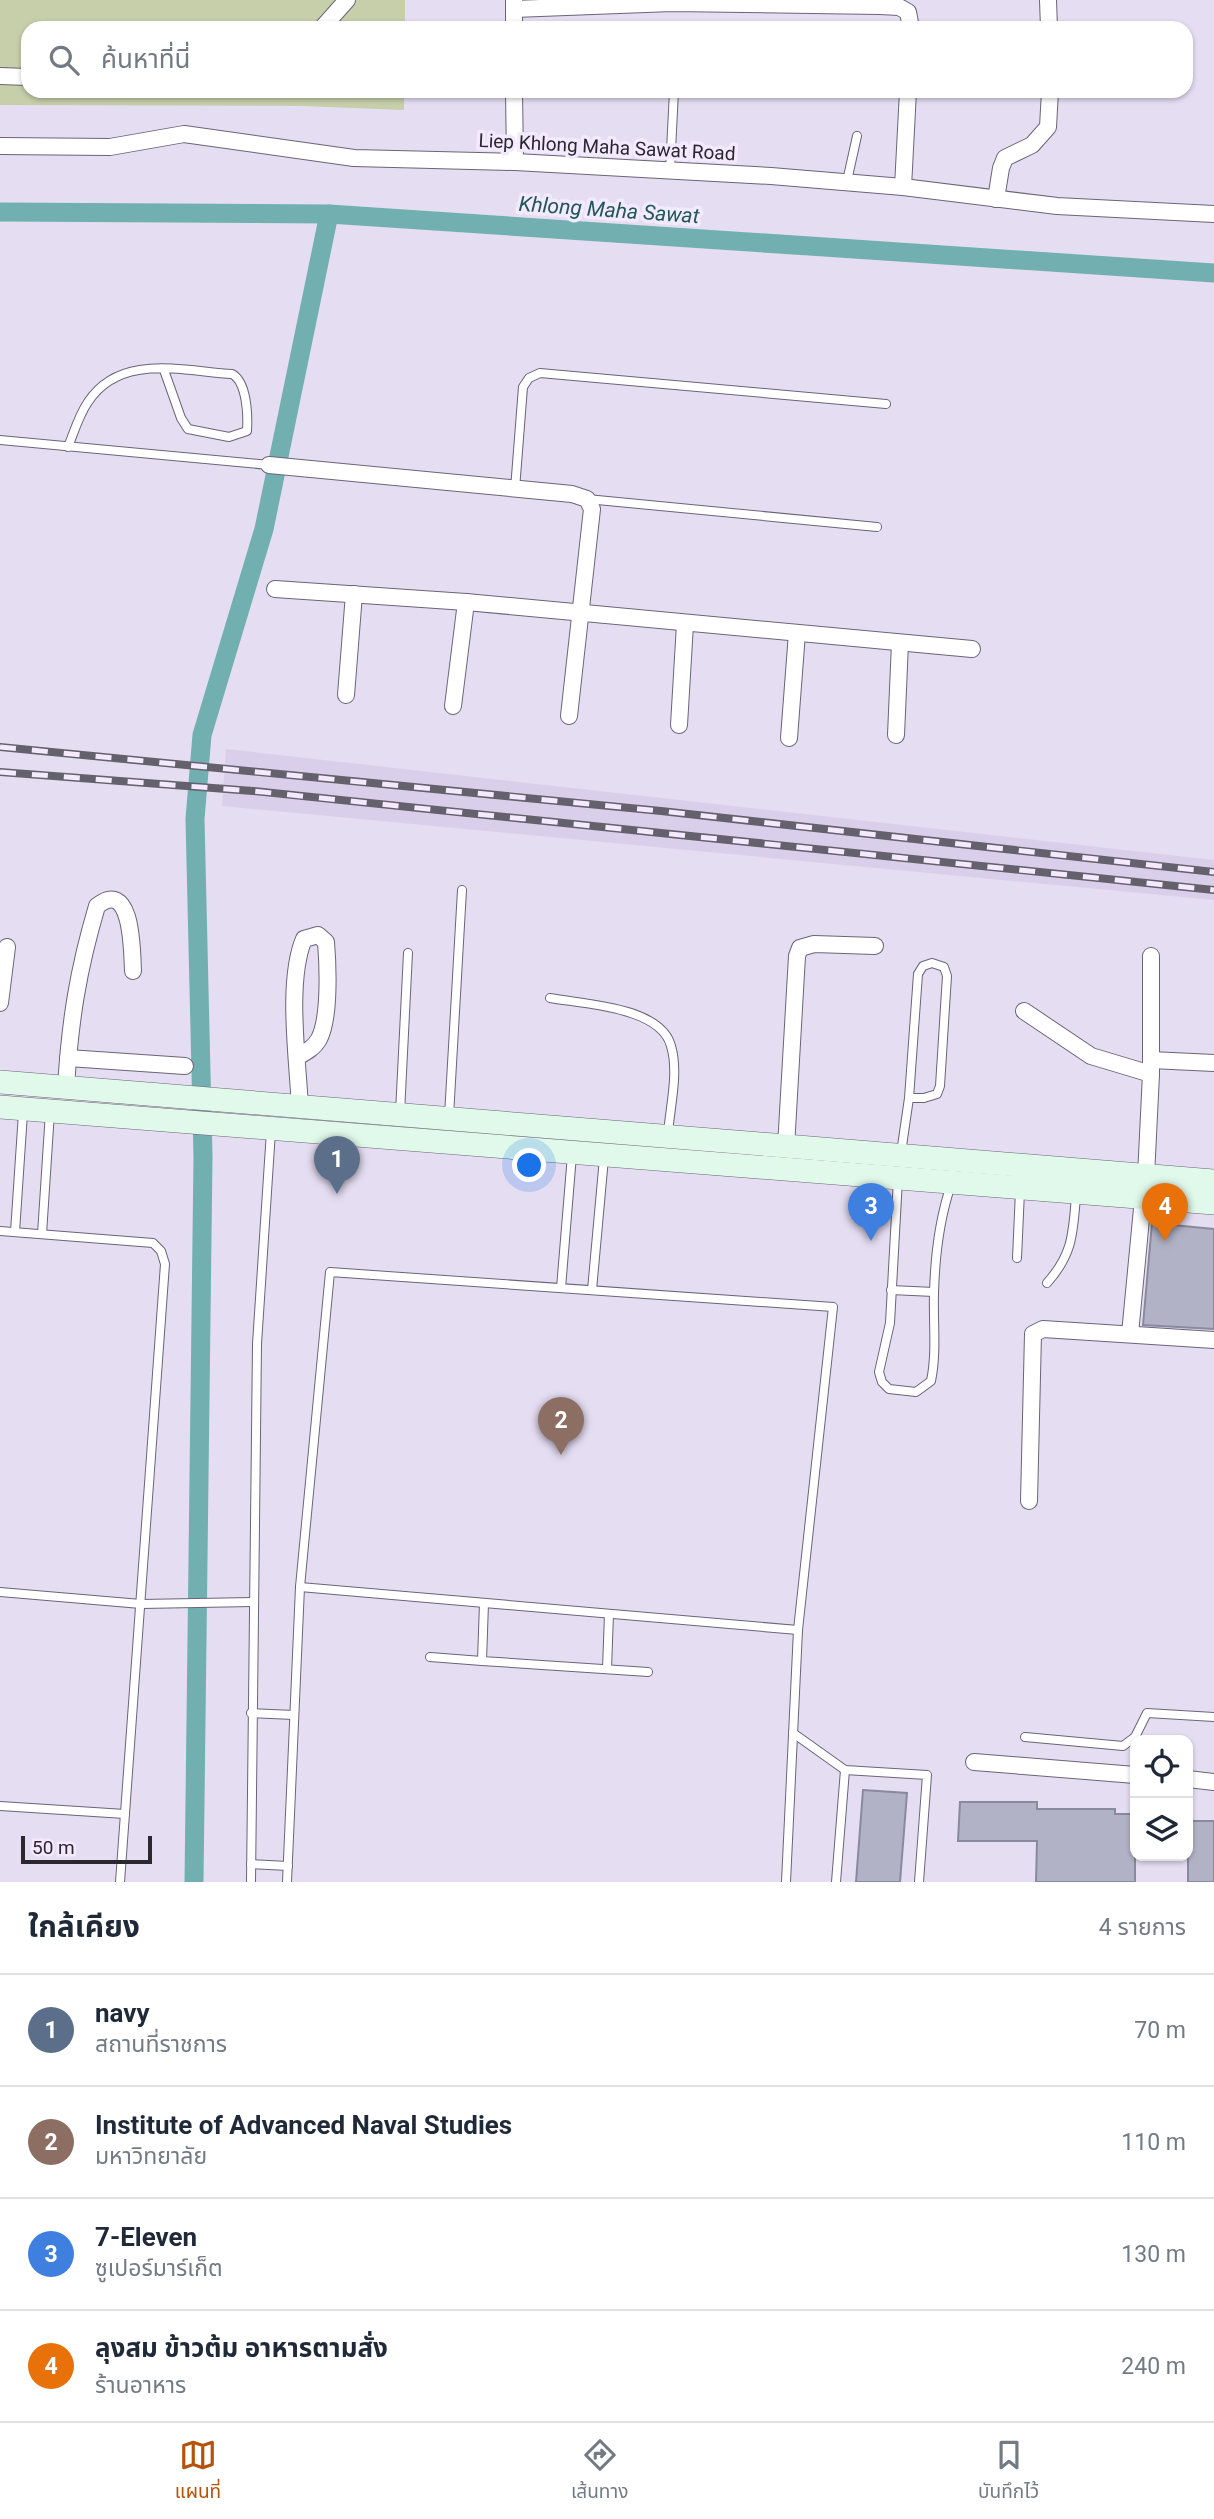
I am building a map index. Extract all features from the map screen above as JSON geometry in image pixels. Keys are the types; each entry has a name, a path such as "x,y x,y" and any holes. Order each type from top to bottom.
{"main road":[{"path":"0,1082 786,1147 899,1167 952,1182 1077,1193 1214,1181"},
{"path":"24,1084 11,1108 229,1128 605,1155 899,1167 1144,1187 1214,1203"},
{"path":"50,1112 59,1087"}],"street":[{"path":"328,21 347,0"},
{"path":"1048,0 1049,21"},
{"path":"513,4 880,6 908,12 910,21"},
{"path":"0,76 21,77"},
{"path":"514,98 515,162"},
{"path":"903,187 908,98"},
{"path":"996,199 1005,158 1032,145 1048,127 1050,98"},
{"name":"Liep Khlong Maha Sawat Road","path":"0,146 110,147 184,134 354,158 515,162 848,181 1110,210 1214,214"},
{"path":"269,465 572,494 587,499 592,509 569,716"},
{"path":"275,589 466,602 972,649"},
{"path":"346,695 354,594"},
{"path":"453,706 466,602"},
{"path":"680,725 685,624"},
{"path":"789,738 797,633"},
{"path":"896,735 901,643"},
{"path":"59,1087 68,1058 79,967 97,906 103,901 113,900 123,906 127,915 133,971"},
{"path":"297,1057 313,1047 320,1037 324,1018 327,950 326,942 318,935 304,939 299,950 295,1006 297,1057 300,1108"},
{"path":"786,1147 797,956 800,948 814,944 875,946"},
{"path":"0,1003 6,947"},
{"path":"1130,1334 1144,1187 1151,1067 1151,956"},
{"path":"1024,1011 1091,1056 1151,1067 1214,1063"},
{"path":"68,1058 185,1066"},
{"path":"1029,1501 1033,1334 1042,1329 1214,1340"},
{"path":"974,1762 1130,1775"},
{"path":"1193,1780 1214,1782"}],"lane":[{"path":"670,170 674,98"},
{"path":"848,181 857,136"},
{"path":"68,447 86,404 109,378 129,370 164,370 237,376 242,384 247,431 229,437 188,429 181,418 164,370"},
{"path":"515,489 523,387 529,378 540,373 886,404"},
{"path":"0,440 269,465"},
{"path":"587,499 877,527"},
{"path":"449,1119 462,890"},
{"path":"400,1116 408,953"},
{"path":"909,1098 931,1097 937,1094 940,1086 947,976 944,967 932,963 923,966 918,974 909,1098 899,1167 890,1323 878,1371 882,1382 889,1389 916,1392 931,1381 934,1366 934,1292 939,1227 952,1182"},
{"path":"550,998 621,1010 650,1021 666,1033 674,1068 667,1138"},
{"path":"11,1108 15,1232"},
{"path":"42,1234 50,1112"},
{"path":"251,1882 257,1344 271,1131"},
{"path":"561,1288 572,1152"},
{"path":"592,1290 605,1155"},
{"path":"1017,1258 1020,1188"},
{"path":"1047,1283 1063,1265 1070,1250 1077,1193"},
{"path":"0,1231 153,1243 161,1251 165,1264 120,1882"},
{"path":"287,1882 300,1587 330,1272 834,1307 798,1630 786,1882"},
{"path":"891,1290 934,1292"},
{"path":"300,1587 798,1630"},
{"path":"0,1592 141,1604 253,1602"},
{"path":"482,1661 484,1603"},
{"path":"607,1669 609,1614"},
{"path":"430,1657 648,1672"},
{"path":"251,1713 294,1715"},
{"path":"1025,1737 1123,1746 1135,1737 1143,1715 1147,1713 1214,1717"},
{"path":"793,1733 845,1770 927,1775 919,1882"},
{"path":"836,1882 845,1770"},
{"path":"0,1806 125,1814"},
{"path":"251,1864 288,1866"}],"shaded area":[{"path":"226,749 1214,860 1214,900 222,806"}],"green space":[{"path":"0,0 405,0 405,21 21,21 21,98 404,98 404,110 304,106 0,105"}],"building":[{"path":"1152,1223 1214,1229 1214,1329 1143,1325"},
{"path":"863,1790 907,1793 900,1882 856,1882"},
{"path":"960,1802 1037,1802 1037,1809 1115,1809 1115,1814 1130,1814 1130,1861 1135,1861 1135,1882 1036,1882 1037,1841 958,1841"},
{"path":"1193,1821 1214,1821 1214,1882 1188,1882 1188,1861 1193,1861"}],"waterway":[{"name":"Khlong Maha Sawat","path":"0,212 329,214 1214,273"},
{"path":"194,1882 203,1157 195,819 202,735 264,529 329,214"}],"railway":[{"path":"0,747 661,811 1214,872"},
{"path":"0,772 253,791 1214,890"}],"place":[{"name":"navy","path":"337,1194"},
{"name":"7-Eleven","path":"871,1241"},
{"name":"ลุงสม ข้าวต้ม อาหารตามสั่ง","path":"1165,1241"},
{"name":"Institute of Advanced Naval Studies","path":"561,1455"}]}
